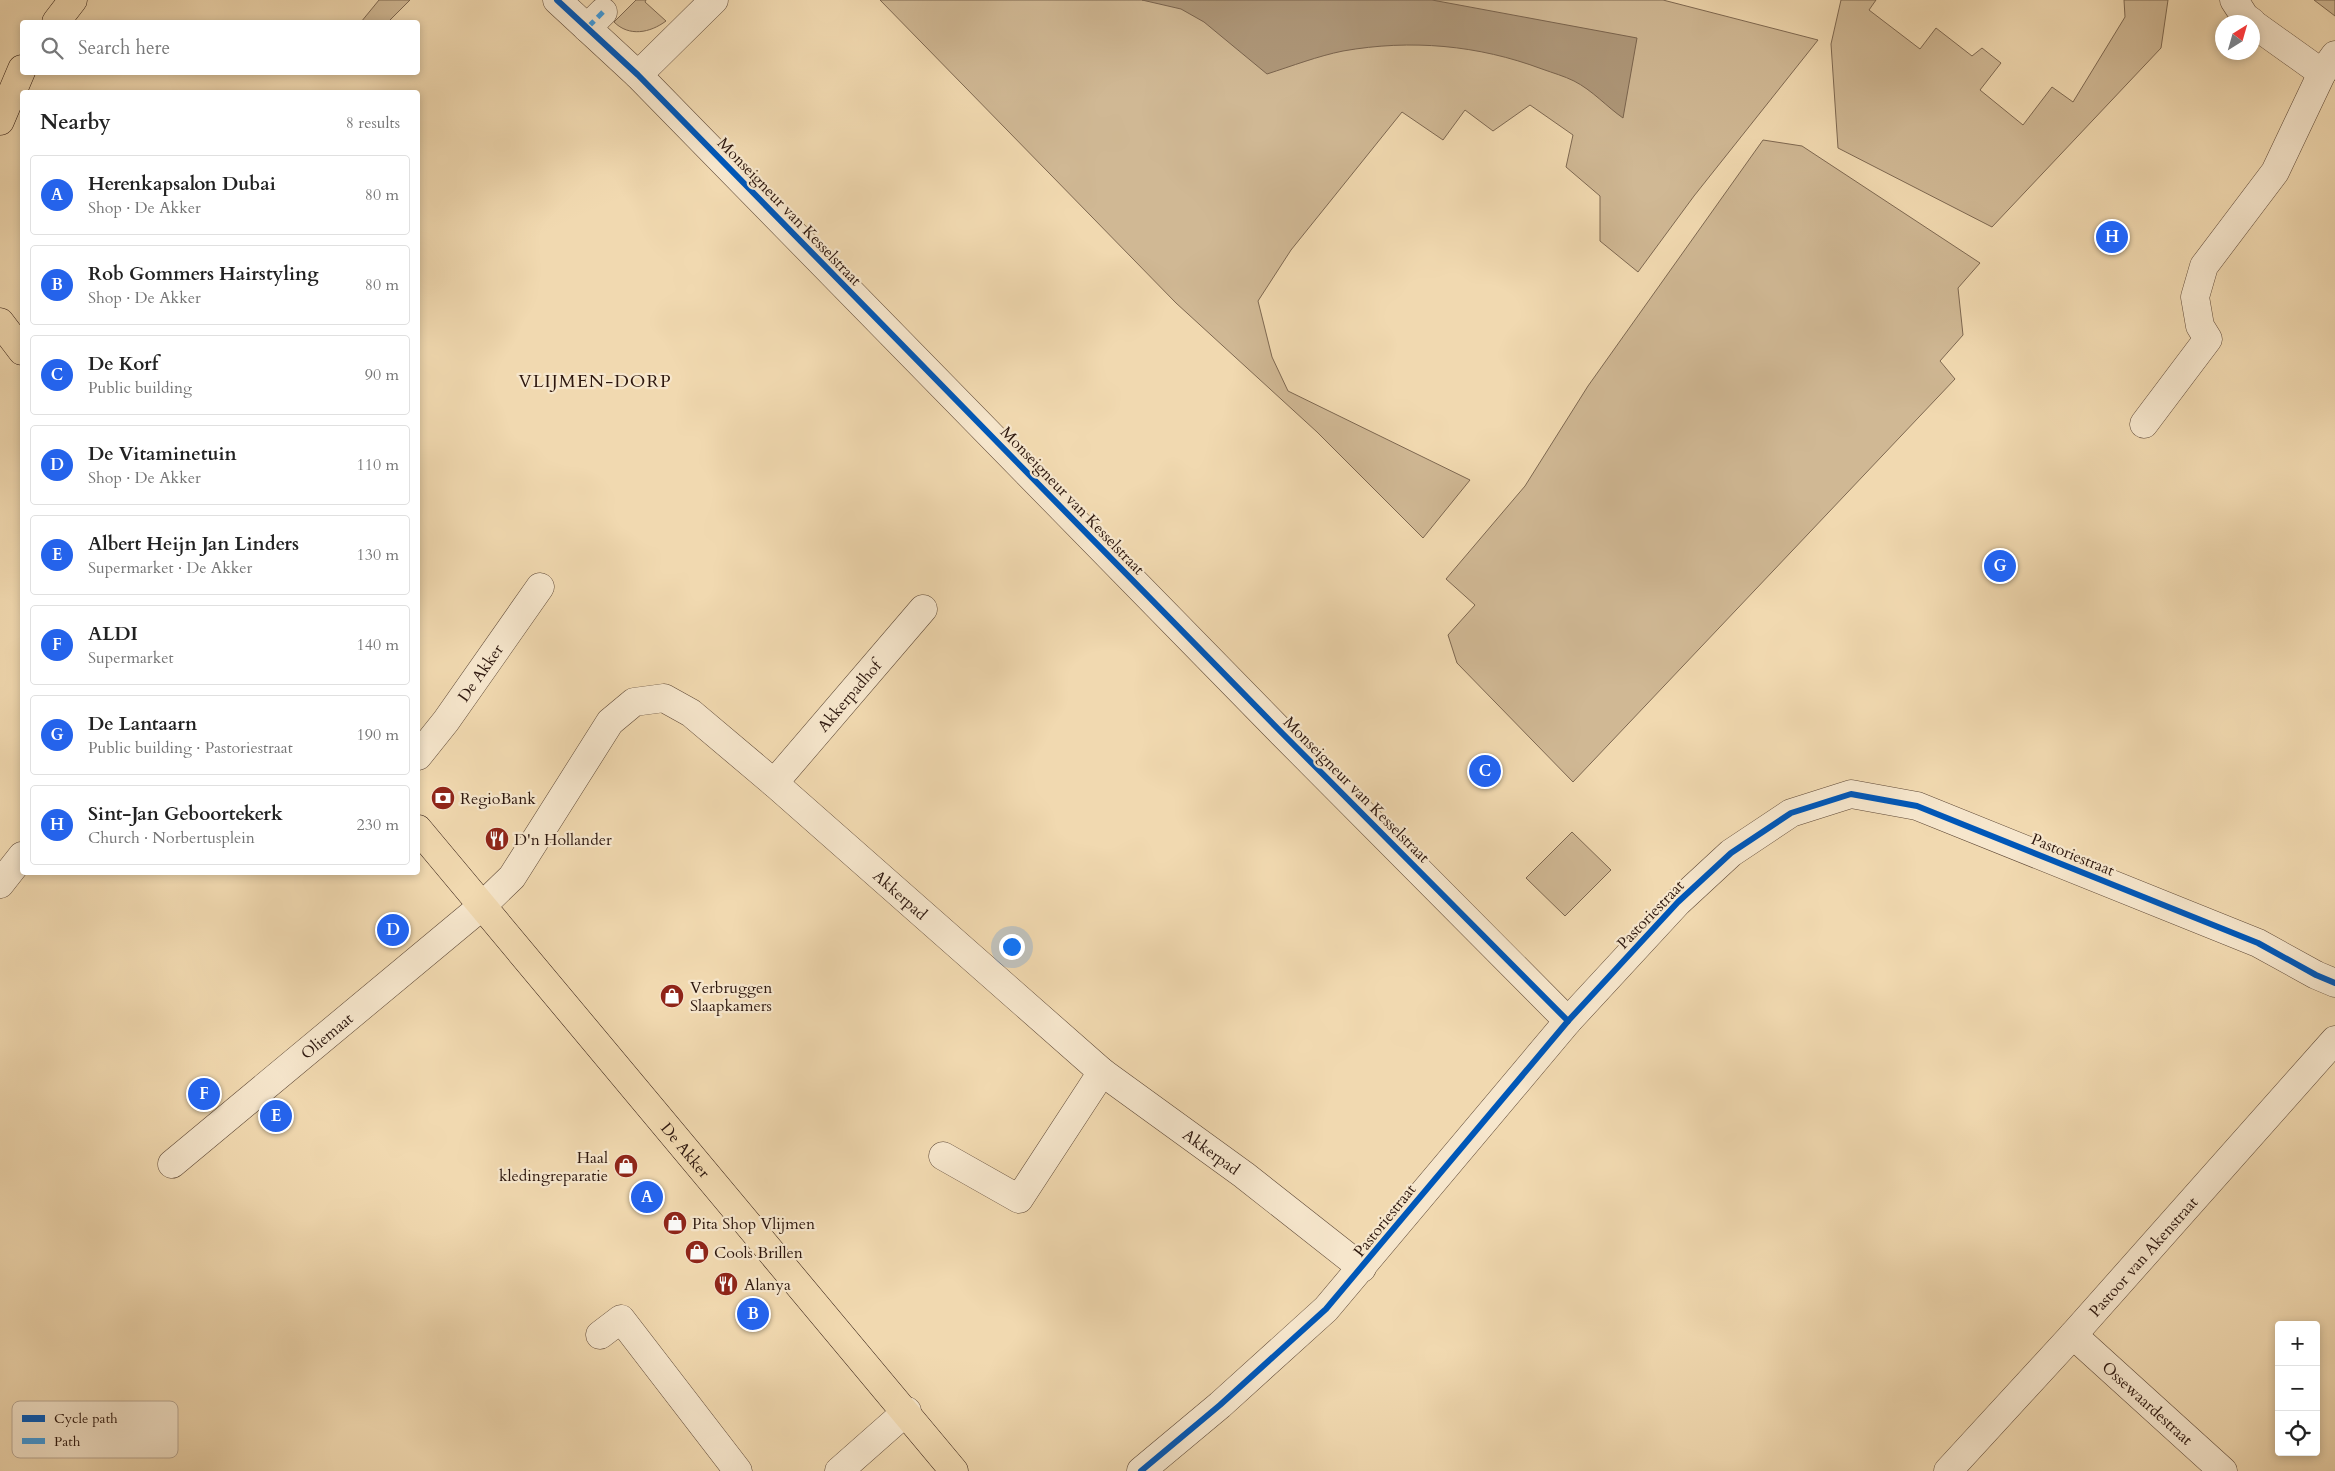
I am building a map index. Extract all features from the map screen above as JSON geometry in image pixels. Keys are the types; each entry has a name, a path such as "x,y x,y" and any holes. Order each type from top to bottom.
{"main road":[{"path":"58,20 73,0"},
{"path":"0,122 20,74"},
{"path":"0,322 20,348"},
{"name":"De Akker","path":"420,831 481,907 906,1411 954,1471"}],"street":[{"name":"Monseigneur van Kesselstraat","path":"556,0 595,20 638,76 1282,733 1568,1021"},
{"path":"638,76 714,0"},
{"path":"2234,0 2243,15"},
{"path":"2144,424 2208,339 2200,326 2195,297 2204,266 2275,172 2328,64 2260,27"},
{"name":"De Akker","path":"420,754 446,721 540,587"},
{"name":"Akkerpadhof","path":"774,783 923,609"},
{"name":"Akkerpad","path":"481,907 512,877 610,722 634,702 664,698 684,709 774,783 1102,1072 1244,1175 1362,1268"},
{"name":"Pastoriestraat","path":"1141,1471 1220,1405 1326,1309 1568,1021 1678,902 1731,854 1791,813 1851,794 1917,806 2258,943 2316,975 2335,983"},
{"path":"0,884 20,859"},
{"name":"Oliemaat","path":"172,1164 481,907"},
{"name":"Pastoor van Akenstraat","path":"1948,1471 2073,1335 2335,1040"},
{"path":"943,1156 1019,1199 1102,1072"},
{"path":"600,1335 621,1320 738,1471"},
{"name":"Ossewaardestraat","path":"2073,1335 2224,1471"},
{"path":"839,1471 906,1411"}],"shaded area":[{"path":"379,0 410,0 390,20 363,20"},
{"path":"636,0 646,0 645,2 666,21 640,32 620,27 614,22"},
{"path":"880,0 1663,0 1818,40 1694,196 1638,272 1600,241 1600,196 1566,167 1573,135 1530,105 1493,131 1465,110 1443,140 1402,112 1291,250 1258,301 1272,357 1288,391 1470,480 1423,538 1317,432 1176,303"},
{"path":"1142,0 1432,0 1637,38 1623,118 1574,81 1493,54 1444,46 1394,45 1368,47 1315,58 1267,74 1204,22 1181,9"},
{"path":"1841,0 1876,0 1869,10 1920,49 1936,28 1972,56 1982,48 2001,63 1980,90 2023,125 2052,87 2073,102 2125,17 2124,0 2168,0 2161,48 1992,227 1838,148 1831,44"},
{"path":"2314,0 2335,0 2335,16"},
{"path":"1763,140 1802,146 1980,263 1958,288 1963,335 1940,361 1955,379 1573,782 1457,663 1448,635 1475,605 1446,579 1525,486 1588,386"},
{"path":"1572,832 1611,870 1565,916 1526,878"}],"marked path":[{"path":"587,28 603,12"}],"cycle path":[{"path":"557,0 638,75 1282,733 1568,1021"},
{"path":"1141,1471 1220,1405 1326,1309 1568,1021 1678,902 1731,853 1791,813 1851,794 1917,806 2258,943 2316,975 2335,983"}],"place":[{"name":"Sint-Jan Geboortekerk","path":"2112,237"},
{"name":"De Lantaarn","path":"2000,566"},
{"name":"De Korf","path":"1485,771"},
{"name":"RegioBank","path":"443,798"},
{"name":"D'n Hollander","path":"497,839"},
{"name":"De Vitaminetuin","path":"393,930"},
{"name":"Verbruggen Slaapkamers","path":"672,996"},
{"name":"ALDI","path":"204,1094"},
{"name":"Albert Heijn Jan Linders","path":"276,1116"},
{"name":"Haal kledingreparatie","path":"626,1166"},
{"name":"Herenkapsalon Dubai","path":"647,1197"},
{"name":"Pita Shop Vlijmen","path":"675,1223"},
{"name":"Cools Brillen","path":"697,1252"},
{"name":"Alanya","path":"726,1284"},
{"name":"Rob Gommers Hairstyling","path":"753,1314"}],"district":[{"name":"VLIJMEN-DORP","path":"595,381"}]}
